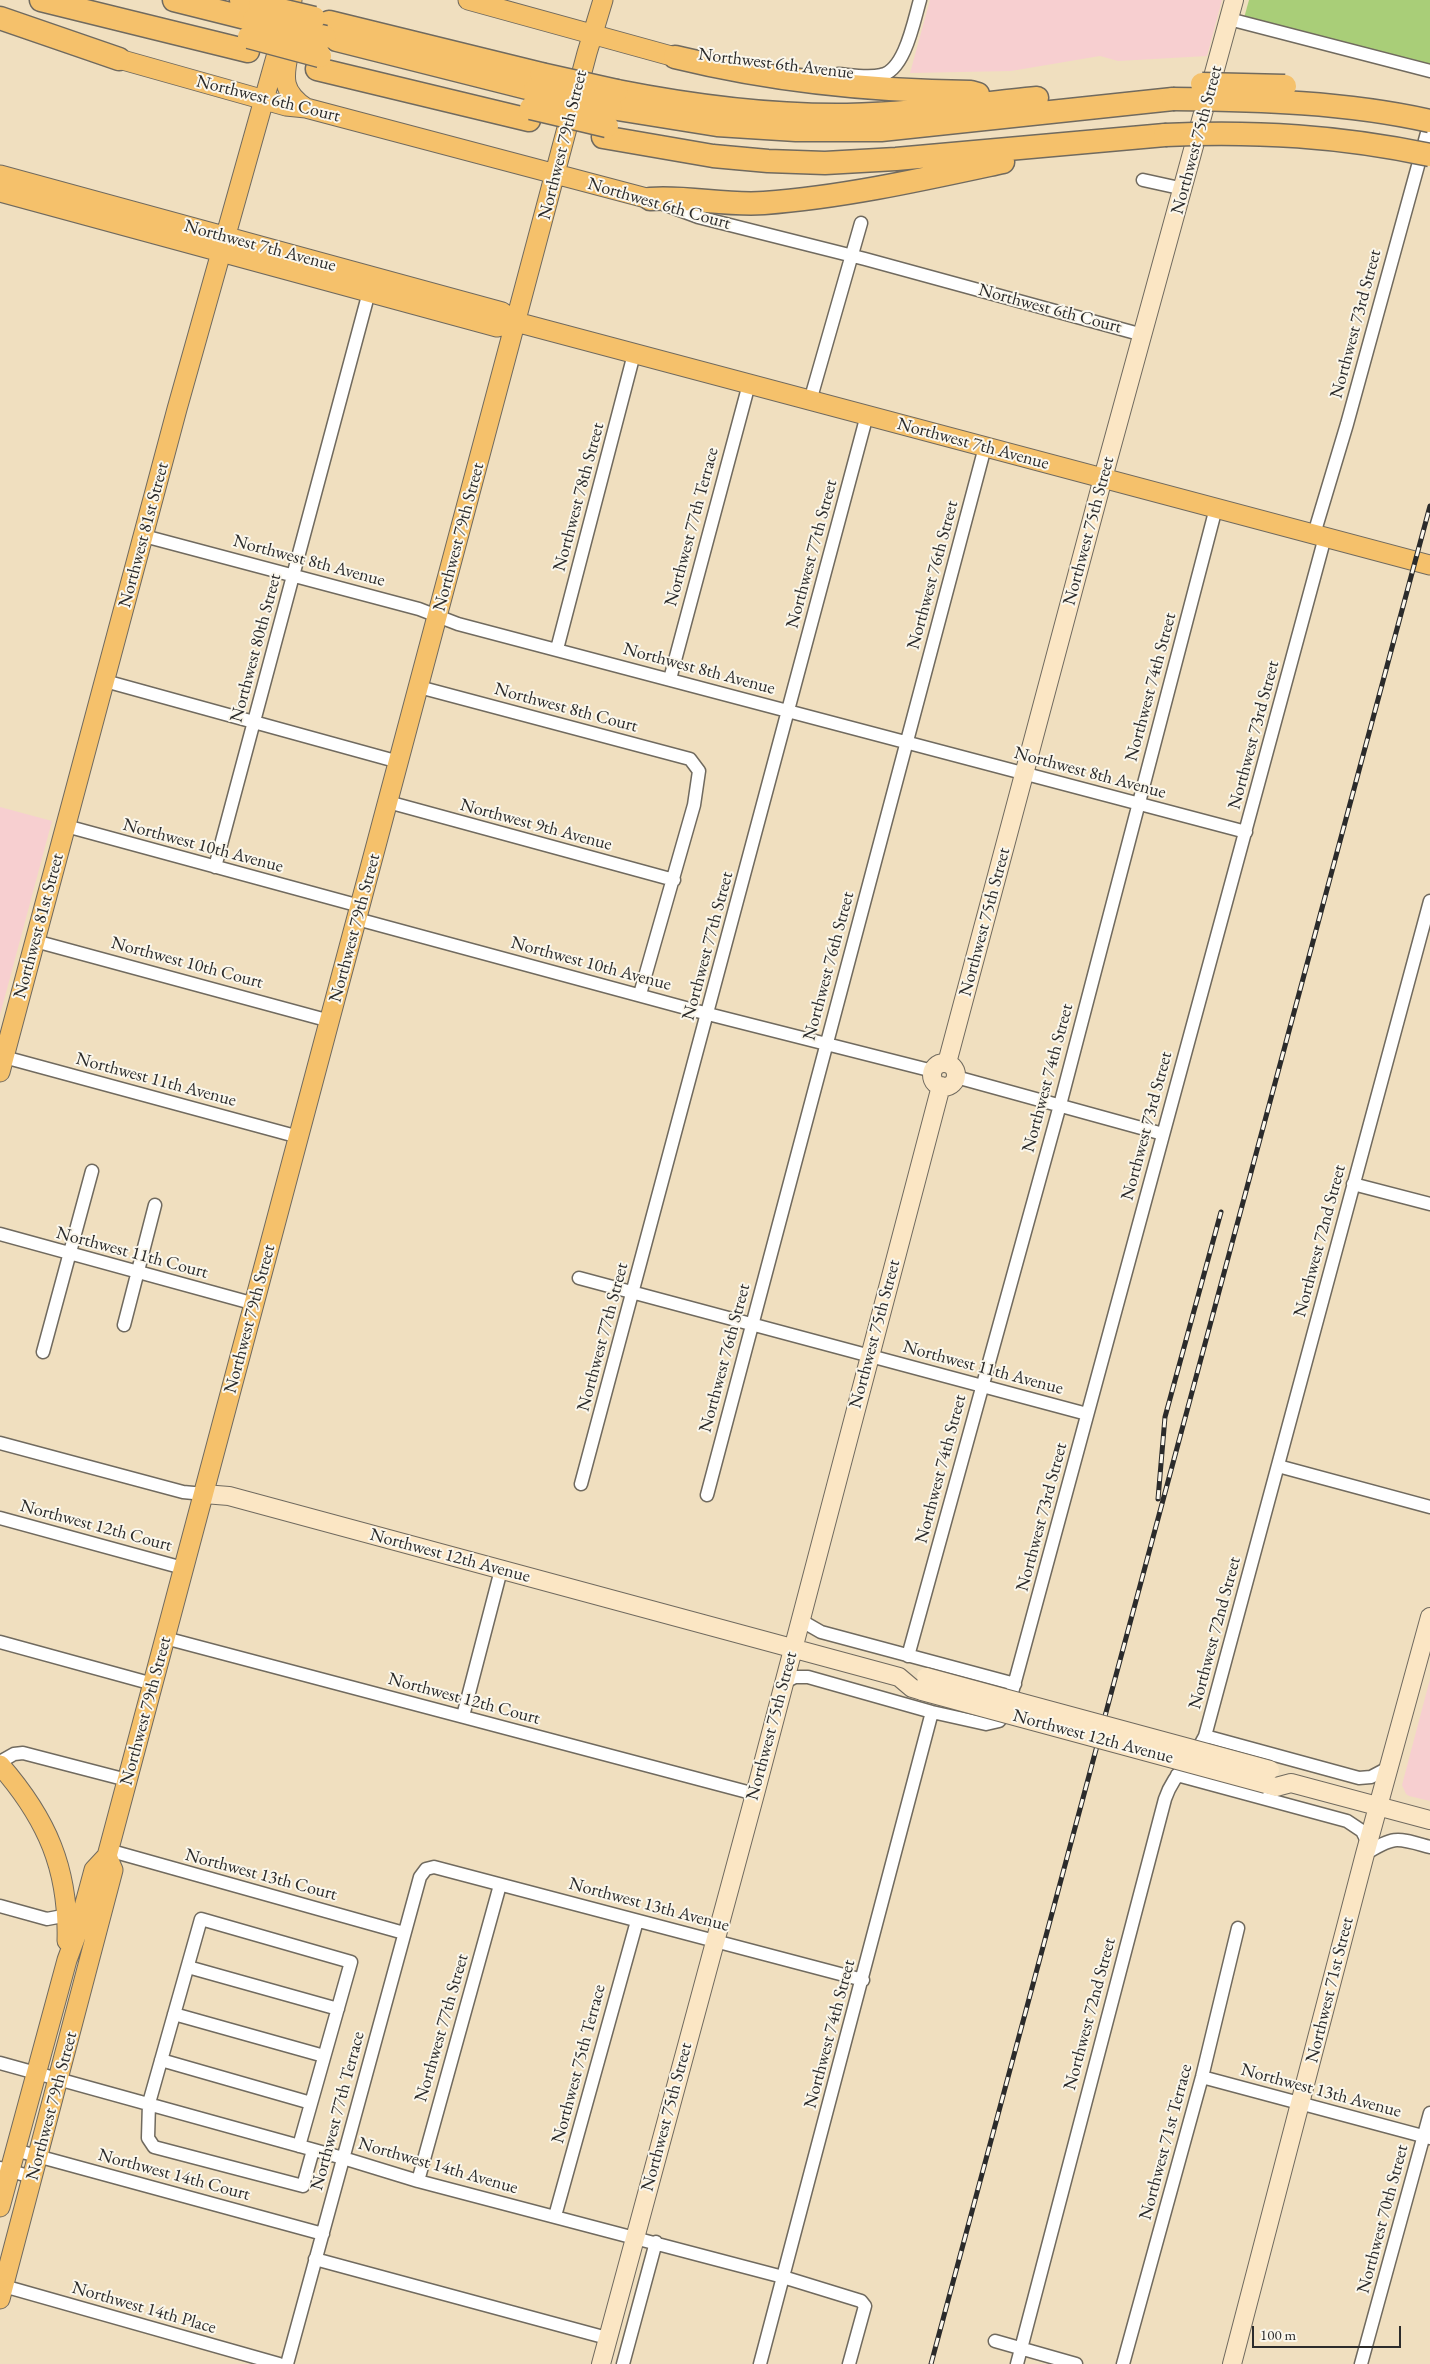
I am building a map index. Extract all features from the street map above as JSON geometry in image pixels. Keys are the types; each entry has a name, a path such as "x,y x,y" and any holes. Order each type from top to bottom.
{"highway":[{"path":"41,0 250,22"},
{"path":"103,0 250,22 323,46 610,116 713,156 768,161 825,163 896,159 1107,140"},
{"path":"174,0 323,46 610,116 697,142 773,149 823,151 1166,129 1289,134 1342,139 1430,155"},
{"path":"0,18 119,59"},
{"path":"675,58 787,80 899,91 971,92 1000,101"},
{"path":"610,116 796,130 881,130 1244,84 1339,90 1430,105"},
{"path":"610,116 720,108 795,114 848,115 912,111 1000,101 1175,92 1342,105 1430,122"},
{"path":"650,200 669,198 712,203 762,203 818,198 1213,120 1297,123 1350,128 1430,143"}],"main road":[{"name":"Northwest 81st Street","path":"2,1064 223,244 292,0"},
{"path":"303,0 286,63 285,79 288,92 306,108"},
{"name":"Northwest 6th Avenue","path":"468,0 675,58"},
{"name":"Northwest 79th Street","path":"0,2206 5,2169 15,2150 67,1960 77,1933 94,1870 108,1853 592,34 603,0"},
{"name":"Northwest 6th Court","path":"119,59 264,100 306,108 650,200"},
{"name":"Northwest 7th Avenue","path":"0,175 223,244 369,292 497,327 516,322"},
{"name":"Northwest 7th Avenue","path":"0,192 502,312 516,322 1430,565"},
{"path":"0,1764 28,1800 46,1833 63,1879 68,1915 67,1960"},
{"name":"Northwest 79th Street","path":"2,2282 59,2080 113,1870 108,1853"}],"street":[{"name":"Northwest 6th Avenue","path":"675,58 689,54 716,55 797,70 850,75 882,75 892,70 901,60 920,0"},
{"name":"Northwest 75th Street","path":"601,2364 714,1940 755,1794 869,1356 1103,478 1184,189 1234,0"},
{"path":"1230,19 1430,71"},
{"name":"Northwest 6th Court","path":"0,30 119,59"},
{"name":"Northwest 73rd Street","path":"999,1721 1007,1711 1015,1684 1246,832 1347,424 1430,122"},
{"path":"1143,180 1184,189"},
{"name":"Northwest 6th Court","path":"650,200 698,217 851,256 1143,335"},
{"path":"810,400 861,223"},
{"name":"Northwest 80th Street","path":"215,868 369,292"},
{"name":"Northwest 78th Street","path":"557,649 634,354"},
{"name":"Northwest 77th Terrace","path":"670,679 749,384"},
{"name":"Northwest 77th Street","path":"581,1484 634,1293 867,416"},
{"name":"Northwest 76th Street","path":"708,1495 985,447"},
{"name":"Northwest 74th Street","path":"908,1656 981,1386 1060,1106 1216,508"},
{"name":"Northwest 8th Avenue","path":"144,536 293,575 438,616 458,624 1246,832"},
{"path":"105,681 399,762"},
{"name":"Northwest 8th Court","path":"419,687 690,759 699,771 694,805 674,880"},
{"name":"Northwest 9th Avenue","path":"388,802 674,880"},
{"name":"Northwest 10th Avenue","path":"66,826 215,868 708,1014 944,1074 1163,1134"},
{"path":"640,994 674,880"},
{"name":"Northwest 72nd Street","path":"1017,2364 1165,1799 1177,1775 1196,1753 1205,1736 1430,901"},
{"name":"Northwest 10th Court","path":"35,941 330,1022"},
{"name":"Northwest 11th Avenue","path":"2,1064 299,1137"},
{"path":"43,1352 92,1171"},
{"path":"1354,1184 1430,1204"},
{"path":"124,1325 155,1205"},
{"name":"Northwest 11th Court","path":"0,1234 255,1304"},
{"name":"Northwest 11th Avenue","path":"579,1278 1087,1414"},
{"name":"Northwest 12th Avenue","path":"0,1443 183,1492 229,1496 899,1677 917,1674 924,1684 1268,1777 1281,1773 1291,1783 1430,1820"},
{"path":"1278,1466 1430,1507"},
{"name":"Northwest 12th Court","path":"0,1518 184,1568"},
{"path":"463,1716 501,1570"},
{"name":"Northwest 71st Street","path":"1232,2364 1366,1849 1430,1617"},
{"name":"Northwest 12th Avenue","path":"800,1620 821,1632 1015,1684"},
{"name":"Northwest 12th Court","path":"165,1638 755,1794"},
{"path":"0,1642 152,1684"},
{"name":"Northwest 12th Avenue","path":"783,1683 795,1677 808,1676 932,1712 986,1724 999,1721"},
{"name":"Northwest 74th Street","path":"760,2364 863,1980 932,1712"},
{"path":"1205,1736 1359,1778 1371,1777 1388,1768"},
{"path":"0,1764 14,1754 23,1752 127,1780"},
{"name":"Northwest 12th Avenue","path":"1177,1775 1347,1821 1362,1831 1366,1849"},
{"path":"1366,1849 1394,1839 1430,1846"},
{"name":"Northwest 13th Court","path":"108,1853 404,1933"},
{"name":"Northwest 13th Avenue","path":"426,1869 434,1867 863,1980"},
{"name":"Northwest 77th Terrace","path":"287,2364 420,1876 426,1869"},
{"name":"Northwest 77th Street","path":"418,2181 500,1885"},
{"path":"0,1906 47,1919 68,1915"},
{"path":"298,2146 351,1962 201,1919 149,2103 148,2138 154,2147 303,2186 313,2150"},
{"name":"Northwest 75th Terrace","path":"555,2216 637,1920"},
{"name":"Northwest 71st Terrace","path":"1123,2364 1202,2077 1238,1928"},
{"path":"188,1967 338,2010"},
{"path":"174,2014 324,2056"},
{"path":"161,2060 311,2103"},
{"name":"Northwest 14th Avenue","path":"0,2064 149,2103 418,2181 656,2242 861,2301 865,2306 850,2364"},
{"name":"Northwest 13th Avenue","path":"1202,2077 1427,2138"},
{"name":"Northwest 70th Street","path":"1361,2364 1427,2138 1430,2113"},
{"name":"Northwest 14th Court","path":"15,2150 323,2234"},
{"path":"5,2169 32,2177"},
{"path":"623,2364 656,2242"},
{"path":"315,2259 607,2338"},
{"name":"Northwest 14th Place","path":"2,2282 279,2364"},
{"path":"995,2341 1021,2350 1076,2364"}],"shaded area":[{"path":"930,0 1222,0 1207,56 1118,61 1100,56 1011,71 910,73"},
{"path":"0,807 52,821 0,1015"},
{"path":"1430,1679 1430,1801 1409,1796 1402,1785"}],"green space":[{"path":"1249,0 1430,0 1430,68 1244,18"}],"railway":[{"path":"931,2364 1430,506"},
{"path":"1158,1499 1165,1417 1221,1212"}]}
